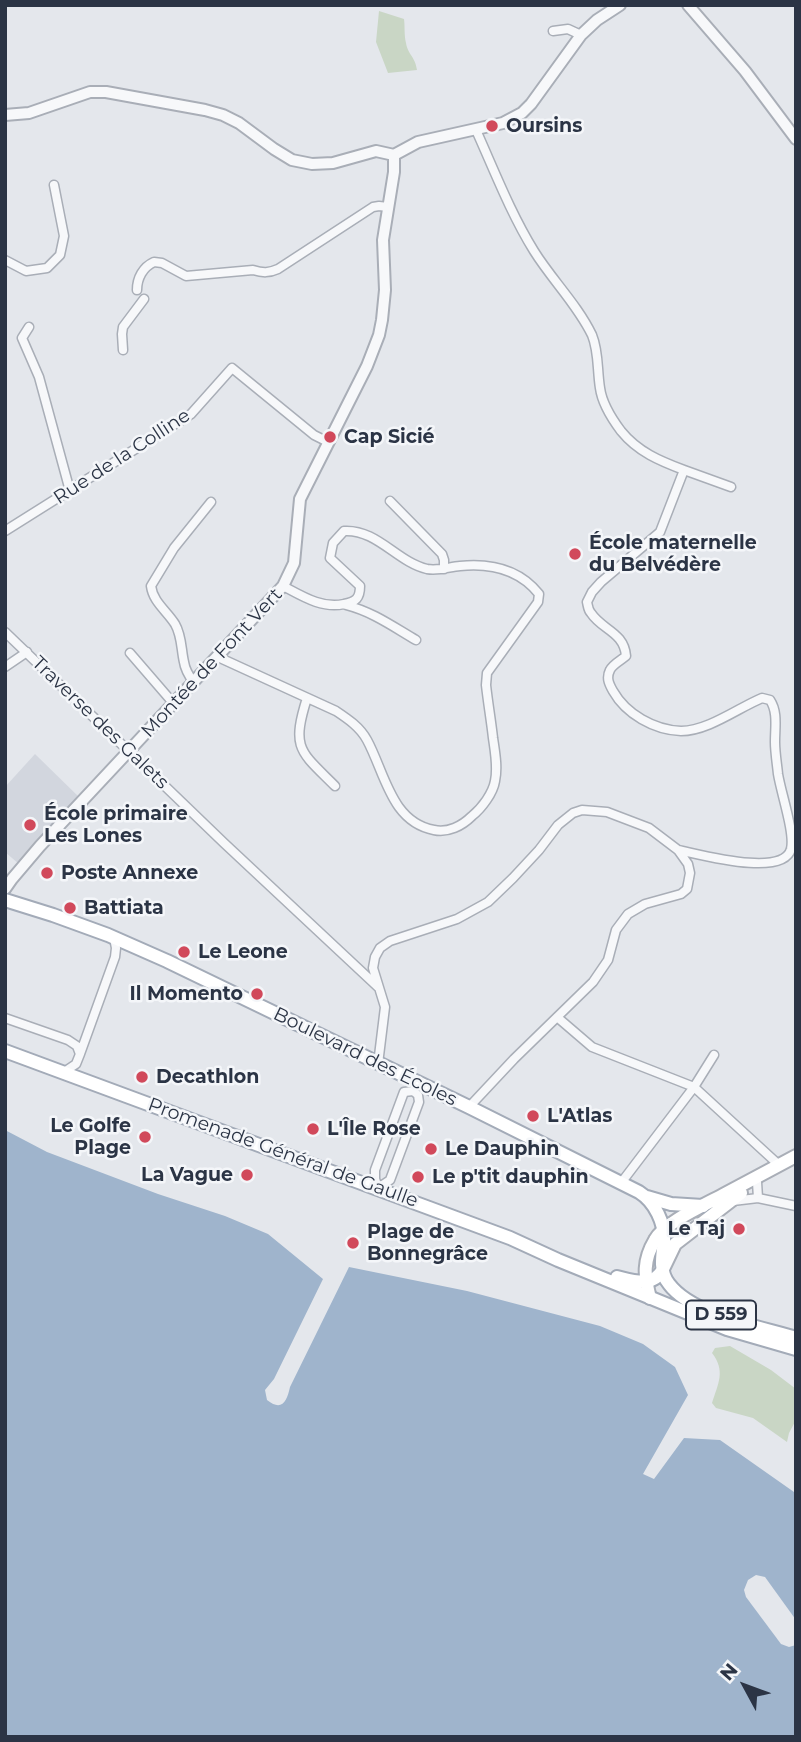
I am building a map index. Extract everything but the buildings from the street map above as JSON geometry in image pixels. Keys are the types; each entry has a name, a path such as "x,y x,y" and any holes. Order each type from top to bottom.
{"main road":[{"name":"Boulevard des Écoles","path":"5,900 53,915 167,961 378,1064 414,1086 470,1107 647,1197 681,1206 703,1206"},
{"name":"Promenade Général de Gaulle","path":"5,1051 510,1238 650,1298"},
{"path":"645,1282 656,1279 675,1244 728,1202 796,1156 663,1230 649,1252 645,1282 650,1298"},
{"path":"647,1197 659,1215 663,1230 663,1269"},
{"name":"Promenade Général de Gaulle","path":"558,1260 645,1282"},
{"name":"D 559","path":"663,1269 668,1284 693,1304 796,1338"},
{"name":"D 559","path":"650,1298 727,1329 796,1349"}],"street":[{"path":"5,115 29,113 90,92 106,92 223,115 292,160 312,164 333,163 376,151 394,155 418,142 503,123 522,113 581,35 597,20 620,5"},
{"path":"688,5 744,71 796,139"},
{"path":"553,31 568,29 581,35"},
{"path":"476,130 533,250 578,310 593,337 599,362 600,389 610,412 629,440 658,460 731,487"},
{"name":"Montée de Font Vert","path":"5,889 40,846 283,586 294,563 300,499 367,366 379,335 385,290 383,252 394,155"},
{"path":"5,260 26,271 47,268 60,255 64,236 54,184"},
{"path":"137,290 137,282 144,270 154,262 162,263 186,276 253,270 270,272 373,207 388,207"},
{"path":"123,350 123,327 144,299"},
{"path":"29,327 22,338 39,377 70,491"},
{"name":"Rue de la Colline","path":"5,531 191,414 232,368 314,435 328,442"},
{"path":"678,850 756,864 775,863 785,859 791,850 789,821 778,775 775,707 770,700 762,698 708,725 681,731 662,728 625,708 608,680 610,669 626,656 625,646 590,613 587,602 601,582 660,532 684,470"},
{"path":"390,501 442,554 444,569"},
{"path":"194,683 184,664 182,640 176,625 156,600 151,586 174,548 211,502"},
{"path":"218,657 336,711 353,723 366,738 395,803 407,817 422,828 443,832 462,824 474,815 495,783 497,766 486,685 487,673 538,603 539,594 522,578 503,568 466,566 429,569 416,565 355,530 344,531 333,543 330,558 360,586 360,595 353,603 334,607 311,601 283,586"},
{"path":"343,604 364,610 416,640"},
{"name":"Traverse des Galets","path":"5,632 379,988"},
{"path":"5,667 27,652"},
{"path":"130,653 174,704"},
{"path":"307,698 299,722 301,747 306,758 335,786"},
{"path":"378,1064 385,1007 373,968 380,947 390,941 457,919 488,902 540,850 558,825 573,813 582,810 607,812 649,828 678,850 688,864 690,873 687,889 681,894 645,904 628,914 616,930 608,960 593,982 506,1066 470,1107"},
{"path":"64,1072 76,1065 115,957 114,938"},
{"path":"557,1017 592,1047 694,1087 779,1165"},
{"path":"5,1018 68,1040 77,1046 80,1054"},
{"path":"621,1183 694,1087 714,1055"},
{"path":"414,1086 419,1102 390,1180 378,1188 375,1170 404,1092 414,1086"},
{"path":"757,1182 758,1198"},
{"path":"728,1202 758,1198 796,1206"}],"shaded area":[{"name":"École primaire Les Lones","path":"35,754 81,799 19,864 5,852 5,787"}],"green space":[{"path":"379,11 404,19 407,47 417,70 388,73 376,42"},
{"path":"730,1346 771,1370 796,1389 796,1420 787,1442 753,1418 716,1408 712,1403 720,1372 712,1353 715,1348"}],"water":[{"path":"5,1130 47,1152 268,1234 323,1279 274,1379 265,1390 267,1400 276,1405 283,1403 287,1397 349,1267 467,1291 600,1326 643,1344 675,1367 688,1395 643,1474 654,1479 684,1438 720,1440 796,1495 796,1737 5,1737"}],"pier":[{"path":"756,1575 765,1577 796,1620 796,1645 789,1647 781,1644 746,1597 744,1590 748,1580"}],"place":[{"name":"Oursins","path":"492,126"},
{"name":"Cap Sicié","path":"330,437"},
{"name":"École maternelle du Belvédère","path":"575,554"},
{"name":"École primaire Les Lones","path":"30,825"},
{"name":"Poste Annexe","path":"47,873"},
{"name":"Battiata","path":"70,908"},
{"name":"Le Leone","path":"184,952"},
{"name":"Il Momento","path":"257,994"},
{"name":"Decathlon","path":"142,1077"},
{"name":"L'Atlas","path":"533,1116"},
{"name":"L'Île Rose","path":"313,1129"},
{"name":"Le Golfe Plage","path":"145,1137"},
{"name":"Le Dauphin","path":"431,1149"},
{"name":"La Vague","path":"247,1175"},
{"name":"Le p'tit dauphin","path":"418,1177"},
{"name":"Le Taj","path":"739,1229"},
{"name":"Plage de Bonnegrâce","path":"353,1243"}]}
